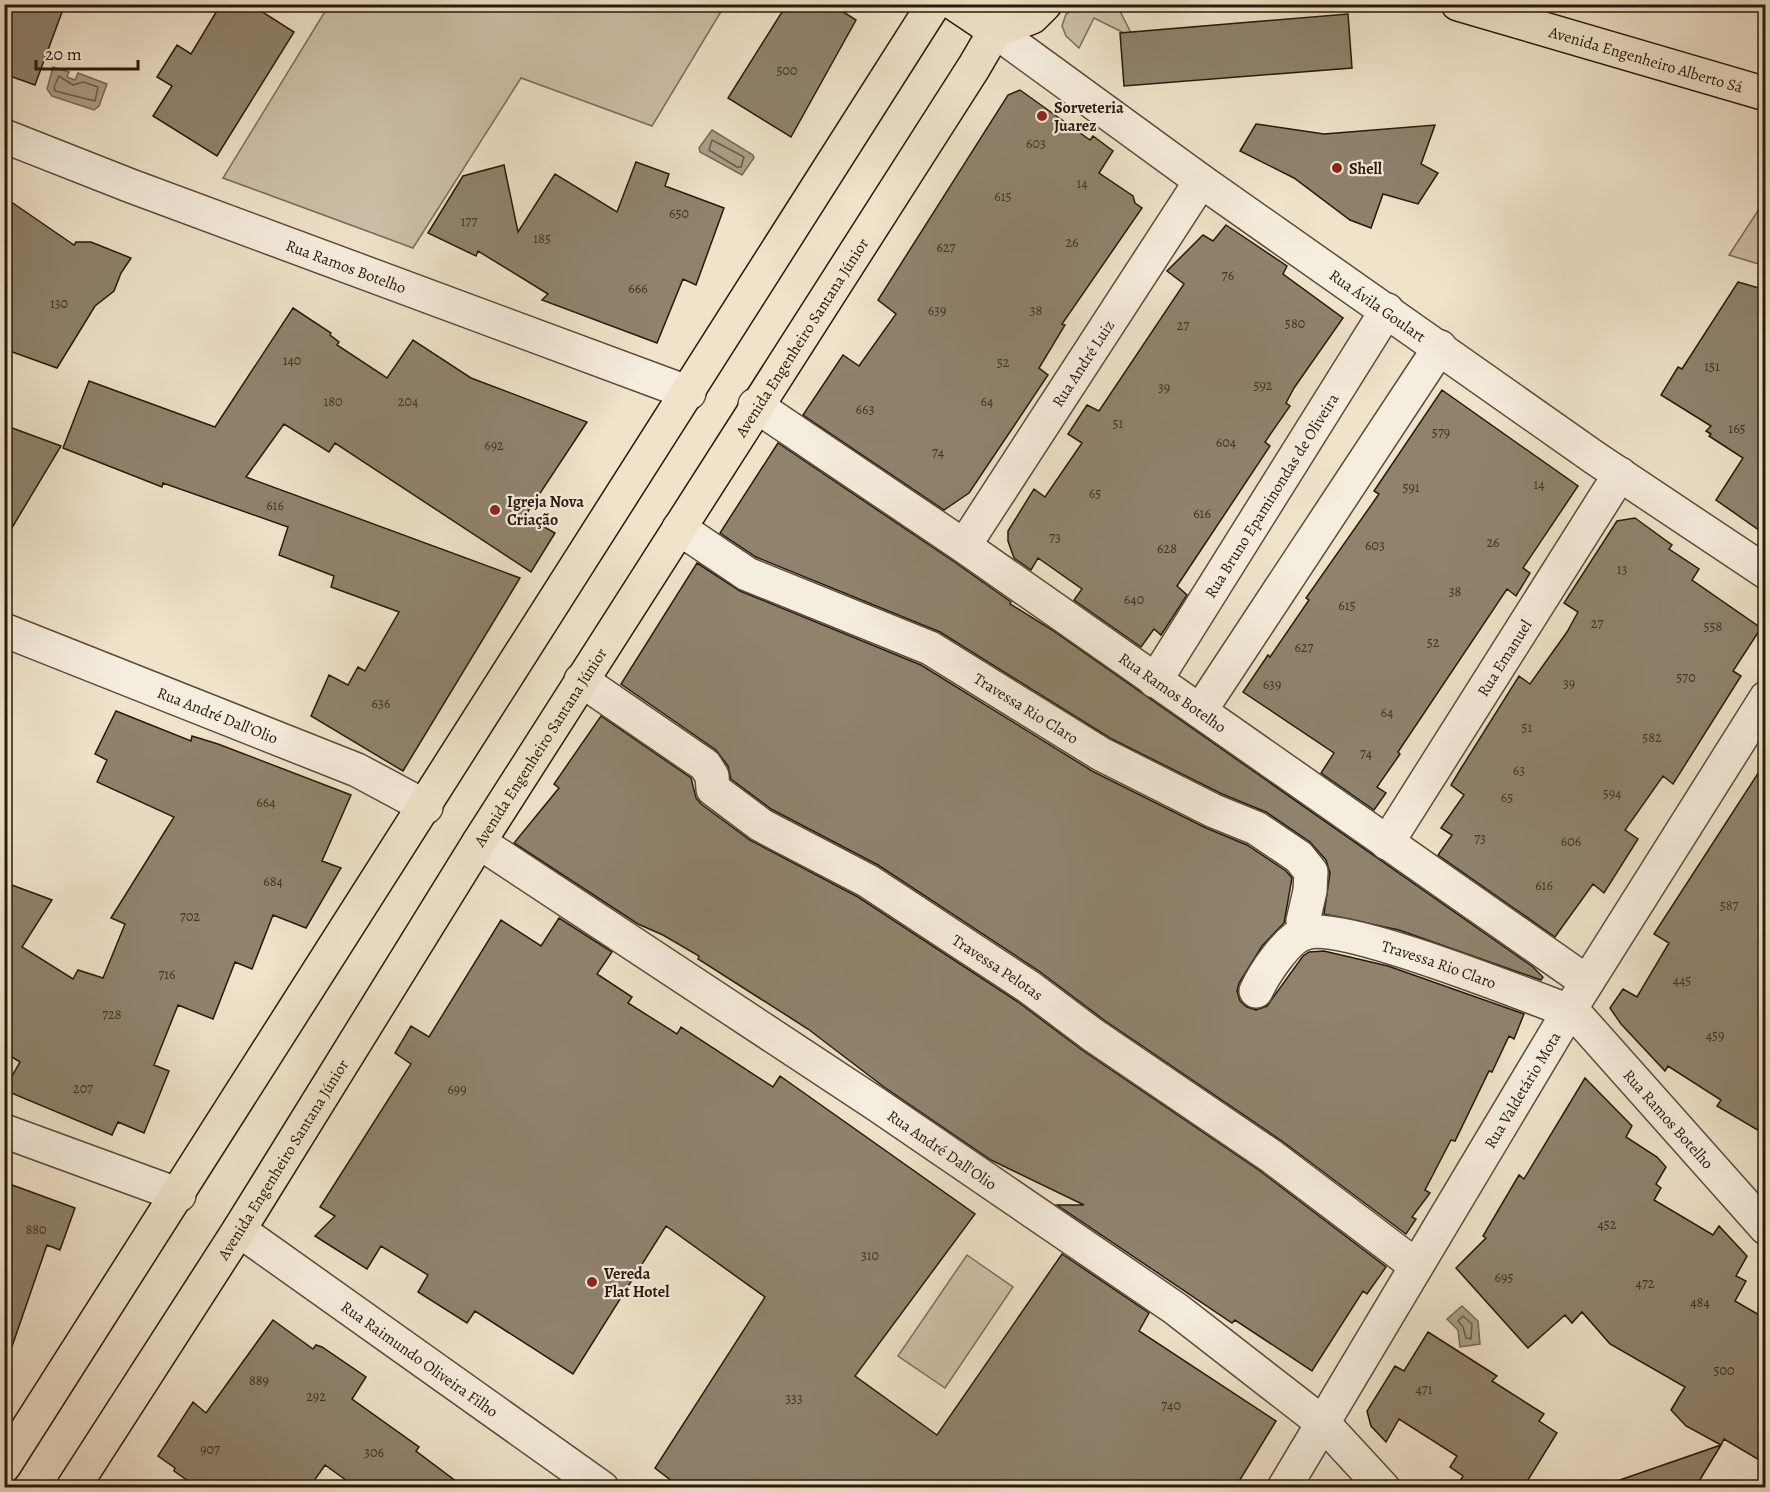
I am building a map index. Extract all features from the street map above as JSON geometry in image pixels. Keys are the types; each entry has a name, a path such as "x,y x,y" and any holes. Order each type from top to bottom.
{"main road":[{"path":"4,1466 426,807 932,8 999,18 1032,17 1045,4"},
{"name":"Avenida Engenheiro Alberto Sá","path":"1458,4 1766,94"},
{"name":"Avenida Engenheiro Santana Júnior","path":"73,1488 239,1230 479,842 999,18"}],"street":[{"name":"Rua Ávila Goulart","path":"999,18 1201,181 1620,474 1766,572"},
{"name":"Rua Ramos Botelho","path":"4,136 142,190 688,393"},
{"name":"Rua André Luiz","path":"964,546 1201,181"},
{"name":"Rua Bruno Epaminondas de Oliveira","path":"1155,681 1387,310"},
{"path":"1200,711 1440,347"},
{"name":"Rua Ramos Botelho","path":"755,405 964,546 1387,843 1576,1001 1766,1228"},
{"name":"Rua Emanuel","path":"1387,843 1620,474"},
{"name":"Travessa Rio Claro","path":"679,528 747,574 930,648 1101,754 1214,811 1256,828 1299,857 1311,872 1310,891 1303,921 1304,933 1325,932 1407,952 1576,1001"},
{"name":"Rua André Dall'Olio","path":"4,630 357,770 426,807"},
{"name":"Travessa Pelotas","path":"581,680 705,765 712,776 713,789 761,825 868,881 1029,987 1093,1035 1271,1156 1415,1264"},
{"name":"Rua Valdetário Mota","path":"1284,1488 1324,1424 1415,1264 1766,698"},
{"name":"Rua André Dall'Olio","path":"479,842 876,1104 1176,1309 1324,1424 1383,1488"},
{"path":"1256,991 1264,974 1279,956 1304,933"},
{"path":"4,1131 179,1195"},
{"name":"Rua Raimundo Oliveira Filho","path":"239,1230 602,1488"}],"shaded area":[{"path":"329,5 725,5 652,126 521,78 413,248 223,178"},
{"path":"1080,5 1117,5 1131,33 1124,33 1094,18 1079,48 1066,36 1062,26 1066,14"},
{"path":"1765,200 1765,266 1729,255"},
{"path":"967,1255 1013,1287 945,1388 898,1356"}],"water":[{"path":"53,67 69,72 67,77 75,80 78,73 107,84 99,106 94,110 52,96 47,89"},
{"path":"712,130 753,155 754,158 742,175 700,152 699,148"},
{"path":"1462,1306 1478,1321 1480,1344 1460,1347 1458,1330 1447,1319"}],"building":[{"path":"4,4 65,4 35,85 4,74"},
{"path":"221,4 250,4 294,32 217,156 153,116 172,86 157,77 177,45 191,54"},
{"path":"787,4 831,4 856,20 791,137 728,98"},
{"path":"1348,14 1352,68 1124,86 1120,33"},
{"path":"1020,90 1090,140 1093,136 1113,151 1099,173 1133,196 1135,203 1142,208 1062,324 1065,325 1039,368 1048,375 969,493 944,510 803,415 843,355 859,366 896,314 878,300 1008,95"},
{"path":"1256,124 1324,134 1435,125 1421,164 1438,173 1418,204 1383,194 1371,228 1350,220 1294,178 1240,151"},
{"path":"636,162 669,174 665,186 724,208 696,285 683,279 657,343 542,300 548,294 478,251 476,256 428,233 463,176 504,165 518,232 555,174 617,212"},
{"path":"4,197 74,245 76,242 91,242 131,258 121,273 114,291 95,306 57,368 4,349"},
{"path":"1226,225 1287,266 1283,274 1343,318 1294,388 1286,403 1290,406 1265,442 1270,446 1177,586 1187,595 1161,635 1154,629 1141,647 1074,600 1082,589 1038,558 1031,570 1014,558 1008,541 1008,531 1034,489 1045,497 1082,443 1068,434 1087,405 1099,411 1184,284 1167,271 1203,235 1213,241"},
{"path":"1738,282 1766,290 1766,535 1716,500 1743,458 1709,436 1711,434 1706,431 1711,426 1661,395 1678,367 1682,369"},
{"path":"293,308 331,333 330,335 339,342 337,345 387,378 413,340 471,378 587,422 525,516 555,533 531,572 335,443 329,452 284,424 246,477 520,578 403,771 311,716 329,675 348,685 358,667 365,671 399,612 331,587 334,576 279,555 288,527 163,483 162,487 63,448 89,381 215,427"},
{"path":"1442,390 1578,486 1523,568 1530,573 1516,596 1507,589 1398,752 1400,754 1377,787 1386,793 1374,810 1321,773 1334,753 1243,692 1268,655 1270,657 1309,600 1306,598 1379,494 1374,491"},
{"path":"4,425 61,446 4,541"},
{"path":"778,443 953,561 1011,602 1010,604 1052,630 1533,967 1543,977 1541,980 1399,930 1324,914 1330,873 1326,860 1310,842 1266,812 1222,794 1110,738 940,632 756,557 720,533"},
{"path":"1635,518 1672,545 1669,549 1699,569 1692,580 1761,628 1733,671 1741,676 1673,784 1663,776 1625,830 1638,839 1604,893 1593,884 1555,937 1438,855 1452,835 1441,828 1464,795 1451,785 1519,676 1530,684 1567,632 1578,612 1564,603 1617,521"},
{"path":"697,563 740,591 921,665 1092,771 1206,828 1247,845 1286,871 1292,878 1284,923 1262,946 1239,983 1237,991 1240,1001 1247,1007 1256,1010 1267,1006 1303,956 1309,952 1324,951 1388,966 1524,1014 1514,1039 1509,1036 1492,1072 1489,1071 1455,1141 1451,1140 1425,1190 1430,1193 1412,1217 1416,1219 1406,1234 1282,1141 1104,1020 1039,971 878,865 771,809 731,779 728,766 716,750 621,684"},
{"path":"116,711 191,741 192,736 218,744 351,795 322,861 341,868 306,928 273,915 252,969 235,962 213,1019 178,1005 154,1065 169,1071 144,1133 118,1122 112,1135 4,1090 20,1062 4,1052 4,882 52,900 22,947 73,979 78,970 103,978 125,924 111,918 174,817 97,782 107,760 95,754"},
{"path":"601,716 691,778 696,798 701,804 750,840 858,897 1018,1002 1082,1050 1260,1171 1386,1267 1367,1294 1363,1291 1312,1371 1235,1320 1232,1323 1057,1205 1084,1205 991,1160 884,1087 808,1029 698,959 699,956 663,935 638,924 514,843 559,788 554,784"},
{"path":"1766,761 1766,1135 1717,1106 1721,1100 1668,1066 1665,1071 1621,1024 1610,1008 1623,989 1637,997 1669,943 1654,934"},
{"path":"559,918 612,952 597,974 632,997 628,1003 677,1034 681,1027 773,1087 780,1076 975,1214 855,1376 937,1435 1062,1254 1149,1313 1139,1331 1276,1421 1235,1488 681,1488 655,1468 765,1297 666,1226 573,1374 475,1311 467,1323 418,1292 428,1275 381,1246 367,1269 315,1236 335,1216 320,1207 411,1064 395,1053 411,1026 429,1037 501,920 541,946"},
{"path":"1585,1078 1632,1126 1626,1137 1657,1157 1666,1167 1656,1184 1661,1188 1654,1200 1713,1235 1719,1226 1747,1256 1736,1276 1746,1281 1735,1301 1766,1319 1766,1464 1724,1439 1721,1445 1686,1426 1671,1410 1685,1387 1610,1344 1582,1312 1572,1323 1565,1315 1528,1348 1456,1268 1486,1238 1483,1236 1519,1175 1524,1179"},
{"path":"4,1182 75,1208 60,1250 47,1245 8,1358 4,1357"},
{"path":"273,1320 313,1349 316,1345 322,1347 366,1377 352,1399 419,1447 416,1451 465,1488 357,1488 325,1465 309,1488 198,1488 174,1471 175,1468 158,1456 193,1402 206,1413"},
{"path":"1428,1332 1497,1376 1492,1381 1544,1414 1539,1421 1557,1433 1523,1488 1456,1488 1463,1476 1450,1467 1457,1456 1399,1419 1386,1442 1371,1426 1367,1411 1395,1366 1404,1371"},
{"path":"1721,1445 1695,1488 1611,1488 1611,1483"}],"place":[{"name":"Sorveteria Juarez","path":"1042,116"},
{"name":"Shell","path":"1337,168"},
{"name":"Igreja Nova Criação","path":"495,510"},
{"name":"Vereda Flat Hotel","path":"592,1282"}]}
